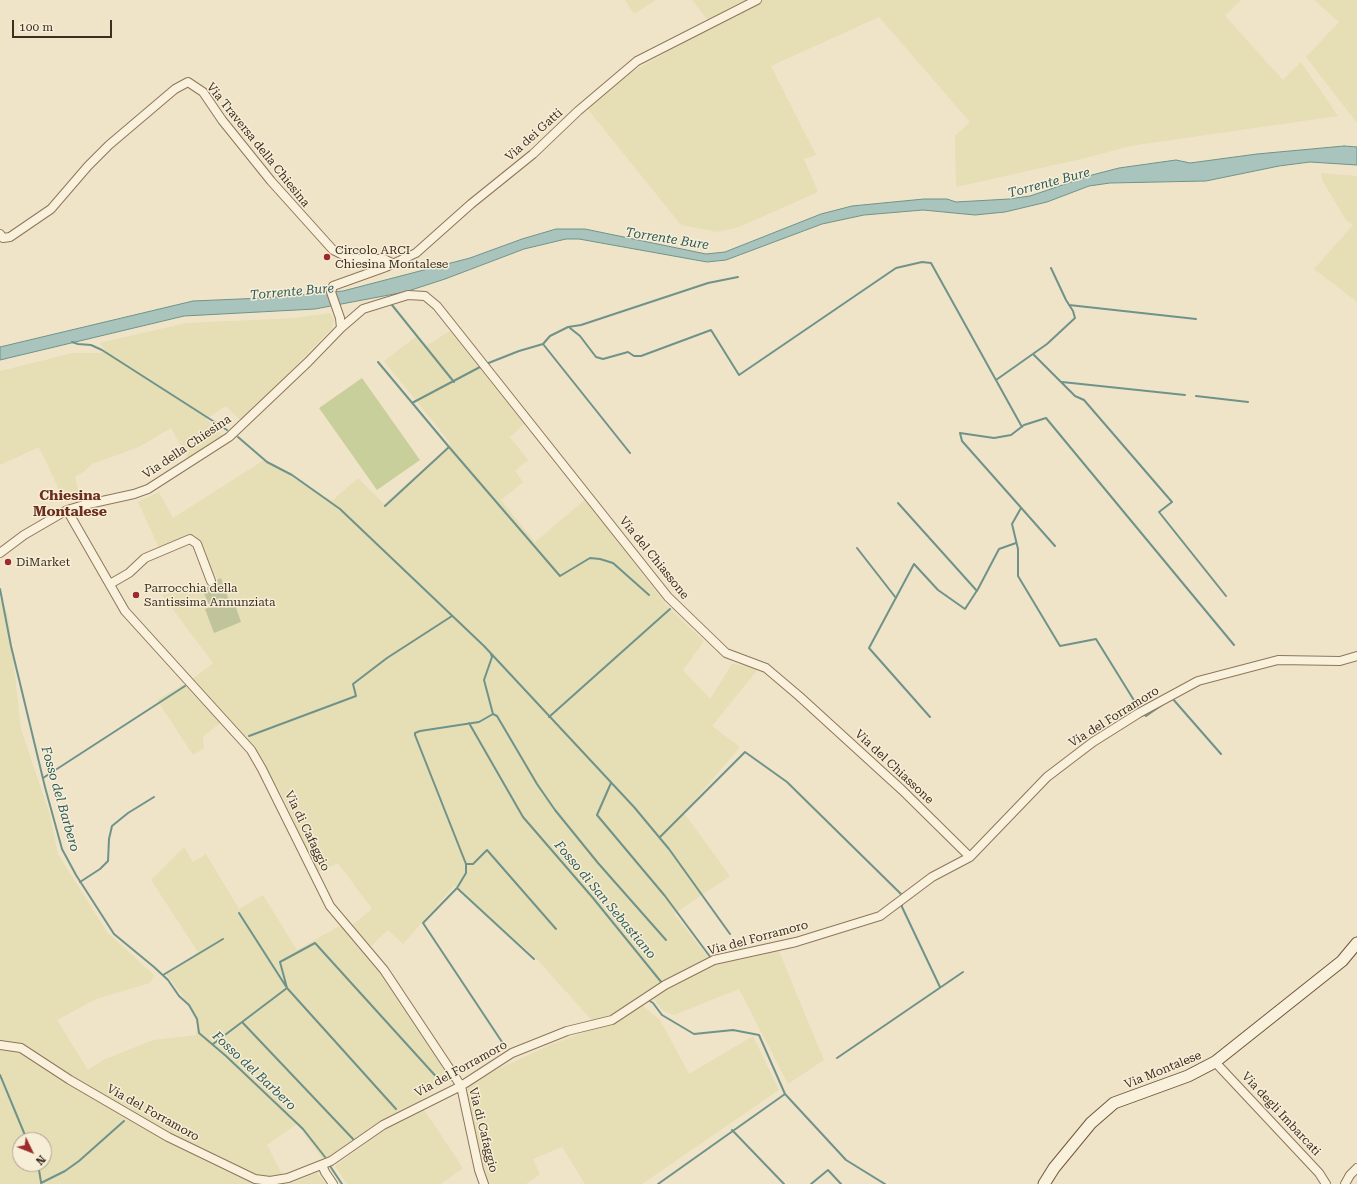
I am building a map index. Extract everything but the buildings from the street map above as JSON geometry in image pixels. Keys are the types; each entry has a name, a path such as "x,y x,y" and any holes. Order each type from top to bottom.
{"main road":[{"name":"Via Montalese","path":"1044,1184 1054,1168 1091,1123 1114,1103 1188,1076 1215,1062 1342,961 1357,943"}],"street":[{"name":"Via dei Gatti","path":"341,328 340,318 331,291 336,284 394,264 422,249 472,204 539,149 578,111 638,61 757,0"},
{"name":"Via Traversa della Chiesina","path":"2,236 10,237 52,209 88,166 110,145 175,89 188,82 203,92 222,120 267,176 328,246 339,254 351,259 384,259 394,264"},
{"name":"Via del Chiassone","path":"341,328 363,309 408,295 425,296 437,306 668,597 726,653 766,668 799,696 902,790 970,857"},
{"name":"Via della Chiesina","path":"0,553 24,534 67,510 134,494 148,489 224,440 308,362 341,328"},
{"name":"Via di Cafaggio","path":"67,510 127,613 253,753 330,906 384,970 460,1086 479,1170 484,1184"},
{"path":"110,584 129,573 145,558 190,539 198,546 211,581"},
{"name":"Via del Forramoro","path":"0,1044 21,1048 70,1080 168,1137 255,1179 270,1181 288,1178 336,1158 382,1125 460,1086 512,1053 567,1031 612,1020 665,985 714,960 796,942 880,916 932,877 970,857 1047,778 1093,742 1139,713 1198,681 1278,660 1340,661 1357,656"},
{"name":"Via degli Imbarcati","path":"1215,1062 1319,1173 1326,1184"},
{"path":"322,1165 333,1184"},
{"path":"1345,1184 1350,1175 1357,1168"}],"shaded area":[{"path":"625,0 656,0 634,14"},
{"path":"692,0 1241,0 1225,16 1283,80 1301,62 1338,116 1130,146 1090,157 956,187 955,136 970,122 879,17 771,66 816,155 804,159 818,192 739,227 717,232 681,225 586,107 623,77 712,26"},
{"path":"1314,0 1357,0 1357,123 1306,57 1339,22"},
{"path":"1321,173 1357,176 1357,302 1314,269 1353,225 1346,220 1322,180"},
{"path":"330,313 334,320 332,328 242,422 226,406 206,419 224,437 189,460 171,428 139,447 92,464 81,474 75,476 80,499 63,498 39,447 0,465 0,371 73,353 100,353 105,349 99,343 186,323 295,318"},
{"path":"450,331 524,424 510,437 528,460 515,471 523,482 501,500 535,542 586,499 667,606 704,641 683,670 710,699 732,664 759,668 712,726 740,747 684,813 730,876 674,914 714,964 778,949 824,1060 788,1084 739,989 674,1015 662,1010 653,998 643,1006 660,1020 689,1074 753,1036 779,1090 642,1184 585,1184 562,1147 533,1159 540,1174 526,1184 490,1184 480,1158 467,1089 479,1078 550,1045 598,1027 533,955 454,886 403,944 388,930 371,946 351,926 372,909 338,863 317,873 284,799 253,747 226,718 203,737 204,748 193,755 157,700 191,680 213,663 162,595 200,584 210,608 206,609 214,632 241,622 232,599 229,600 221,579 217,580 215,574 210,574 195,535 160,550 138,502 159,492 173,518 264,460 332,501 358,478 384,504 451,444 384,361 417,336 424,347"},
{"path":"0,599 8,614 21,729 50,815 58,854 107,932 154,975 150,983 96,999 57,1020 88,1070 103,1060 153,1040 196,1035 198,1022 186,1000 166,974 198,952 151,880 184,847 193,862 206,854 239,909 263,895 297,950 341,925 382,970 451,1079 420,1100 372,1126 324,1161 297,1124 267,1145 287,1184 0,1184"},
{"path":"423,1108 463,1168 441,1184 347,1184 335,1166 386,1129"},
{"path":"317,1173 326,1184 289,1184"}],"green space":[{"path":"362,378 420,460 377,490 319,408"},
{"path":"221,578 229,600 233,599 241,622 214,633 205,609 210,607 202,589 218,583 217,580"}],"water":[{"path":"1344,146 1357,147 1357,165 1310,162 1279,166 1206,181 1110,183 1089,186 1047,202 1005,212 975,215 923,210 864,215 822,224 726,260 707,262 579,239 566,239 524,249 445,279 405,292 315,309 184,316 0,360 0,347 193,301 263,298 343,291 470,258 522,239 556,229 585,229 706,254 725,252 821,214 852,206 924,199 947,199 956,202 1009,199 1030,196 1092,175 1119,168 1176,160 1190,163 1257,154"}],"waterway":[{"path":"570,328 580,336 596,357 603,359 628,352 634,356 641,356 711,330 739,375 896,268 922,262 931,263 1022,427"},
{"path":"996,380 1047,344 1075,318 1073,311 1066,300 1051,268"},
{"path":"486,364 519,351 543,344 550,336 568,327 581,325 708,283 738,277"},
{"path":"392,305 454,382"},
{"path":"1069,305 1196,319"},
{"path":"72,342 91,345 102,350 227,430"},
{"path":"543,344 630,453"},
{"path":"1033,354 1075,396 1084,400 1172,502 1159,512 1226,596"},
{"path":"378,362 560,576 590,558 600,559 613,563 649,595"},
{"path":"412,403 480,367"},
{"path":"1062,382 1185,395"},
{"path":"1196,396 1248,402"},
{"path":"1055,546 962,441 960,433 994,438 1011,435 1024,425 1046,418 1234,645"},
{"path":"238,437 267,462 292,475 340,509 484,646 634,807 669,849 730,934"},
{"path":"385,506 449,447"},
{"path":"898,503 977,591"},
{"path":"1021,508 1012,524 1018,549 1018,576 1060,646 1096,639 1140,710"},
{"path":"930,717 869,648 914,564 938,590 965,609 978,589 999,549 1016,543"},
{"path":"857,548 896,598"},
{"name":"Fosso del Barbero","path":"0,589 11,646 45,787 62,849 76,875 114,934 168,980 179,996 189,1005 197,1019 199,1033 226,1056 303,1129 325,1157"},
{"path":"549,717 670,609"},
{"path":"249,736 356,696 353,684 387,658 452,616"},
{"name":"Fosso di San Sebastiano","path":"491,654 492,657 484,680 493,714"},
{"path":"43,778 185,686"},
{"path":"1172,698 1221,754"},
{"path":"1143,713 1146,716 1162,705"},
{"path":"493,714 479,722 420,731 415,733 415,735 466,864 466,873 457,888 423,923 506,1048"},
{"path":"493,714 497,716 537,784 555,810 598,863 666,940"},
{"name":"Fosso di San Sebastiano","path":"469,723 523,817 593,898 662,983"},
{"path":"660,837 745,752 787,782 903,896"},
{"path":"611,783 597,815 665,896 711,958"},
{"path":"80,882 100,869 108,861 109,839 112,826 128,813 154,797"},
{"path":"466,864 473,864 487,850 556,929"},
{"path":"457,888 534,959"},
{"path":"902,902 902,907 940,987"},
{"path":"239,913 287,988 396,1109"},
{"path":"163,975 223,939"},
{"path":"287,988 280,962 315,943 441,1082"},
{"path":"837,1058 963,972"},
{"path":"213,1044 287,988"},
{"name":"Fosso di San Sebastiano","path":"647,999 653,1003 662,1015 694,1034 733,1030 759,1035 785,1094 846,1160 885,1184"},
{"path":"242,1022 353,1139"},
{"path":"0,1075 24,1132"},
{"path":"658,1184 785,1094"},
{"path":"41,1183 65,1171 79,1161 124,1121"},
{"path":"732,1130 784,1184"},
{"name":"Fosso del Barbero","path":"330,1166 342,1184"},
{"path":"811,1184 828,1170 841,1184"},
{"path":"39,1172 41,1182"}],"place":[{"name":"Circolo ARCI Chiesina Montalese","path":"327,257"},
{"name":"DiMarket","path":"8,562"},
{"name":"Parrocchia della Santissima Annunziata","path":"136,595"}],"district":[{"name":"Chiesina Montalese","path":"70,504"}],"water label":[{"name":"Torrente Bure","path":"1049,183"},
{"name":"Torrente Bure","path":"667,239"},
{"name":"Torrente Bure","path":"292,292"}]}
